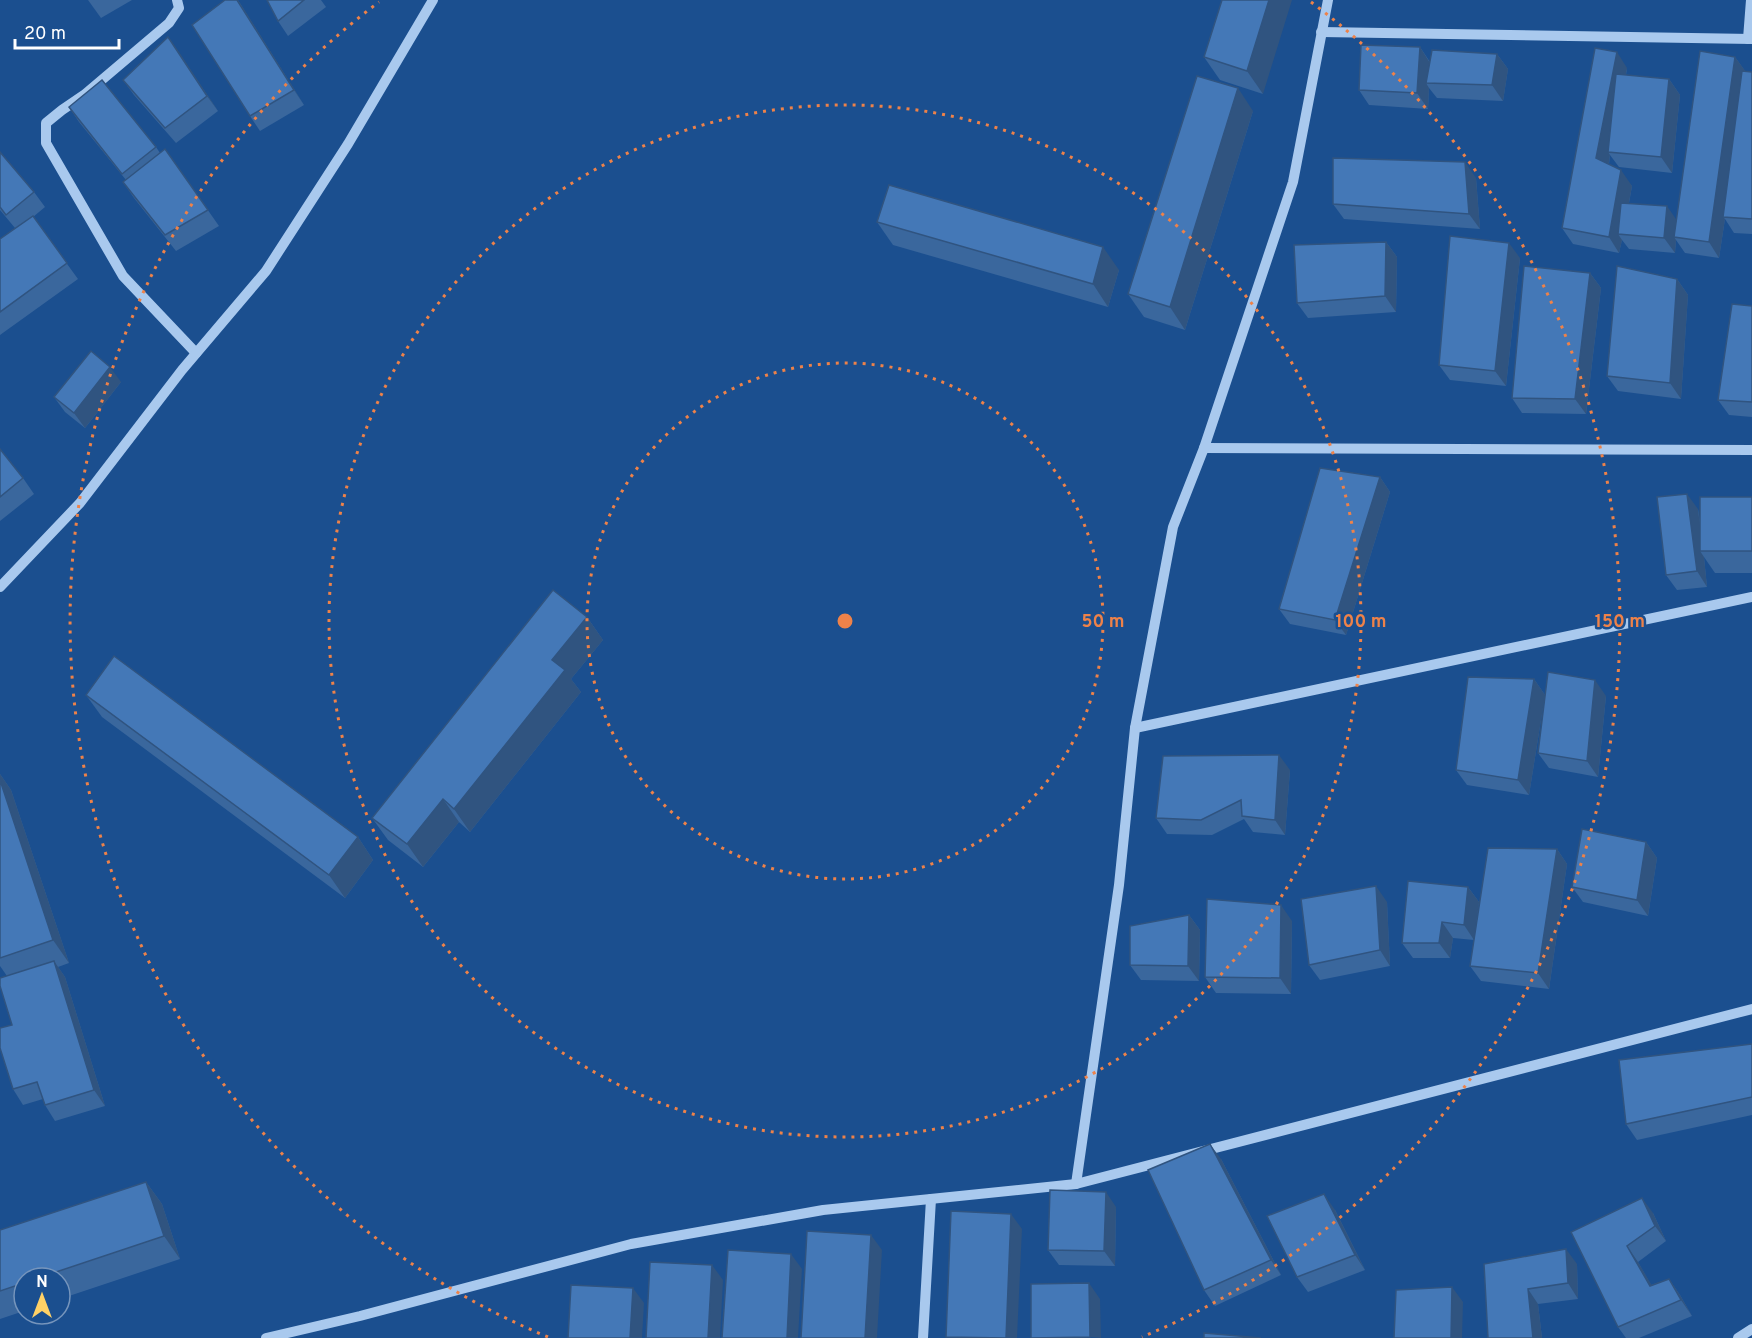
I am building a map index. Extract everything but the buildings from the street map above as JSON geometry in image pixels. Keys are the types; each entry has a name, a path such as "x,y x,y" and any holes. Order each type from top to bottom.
{"street":[{"path":"177,0 179,8 169,23 84,95 46,123 46,143 123,276 196,353"},
{"path":"0,587 80,503 196,353 266,271 348,144 433,0"},
{"path":"1076,1184 1119,885 1135,728 1173,527 1204,448 1293,182 1328,0"},
{"path":"1321,32 1750,39 1751,0"},
{"path":"1204,448 1752,450"},
{"path":"1135,728 1752,597"},
{"path":"266,1338 360,1316 631,1244 823,1210 1076,1184 1752,1009"},
{"path":"923,1338 931,1199"},
{"path":"1738,1338 1752,1329"}]}
